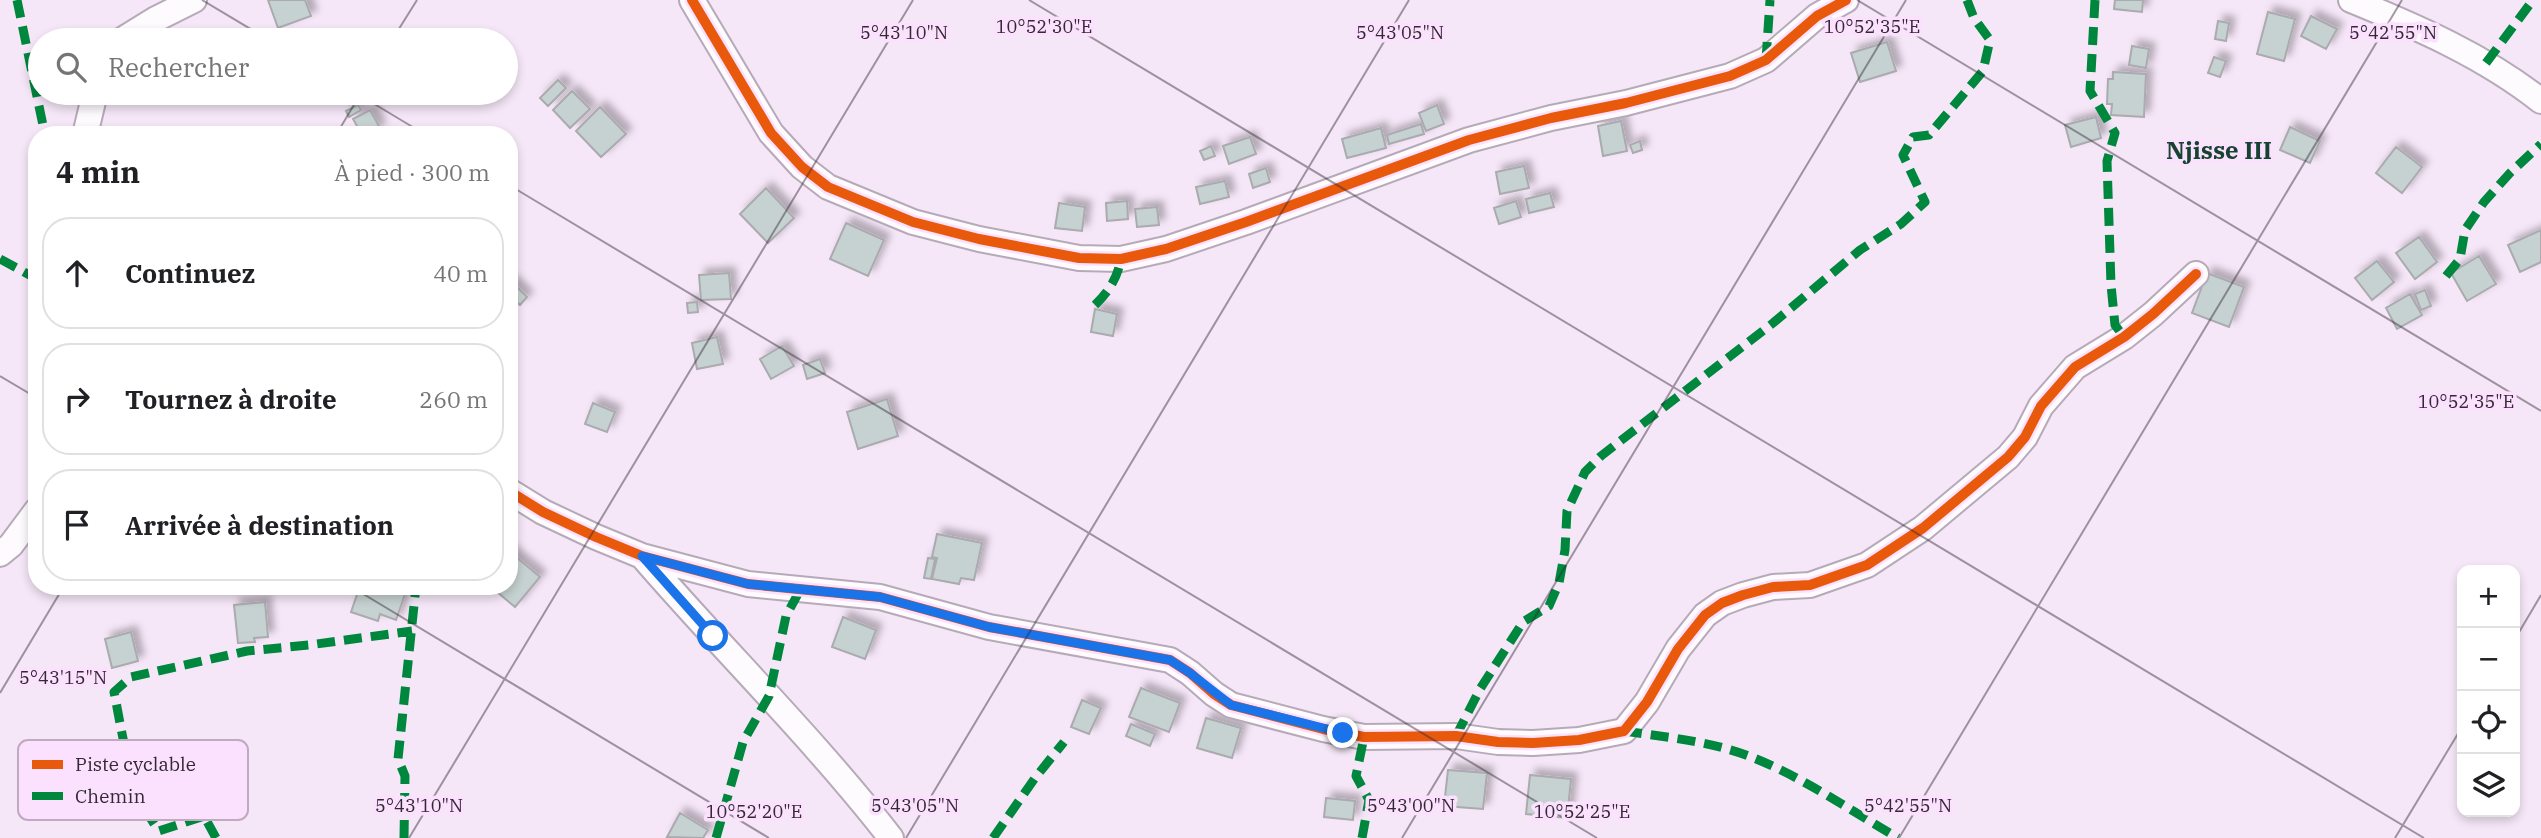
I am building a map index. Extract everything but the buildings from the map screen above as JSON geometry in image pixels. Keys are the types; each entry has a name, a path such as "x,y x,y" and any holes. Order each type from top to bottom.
{"street":[{"path":"141,28 194,0"},
{"path":"692,0 771,133 802,167 828,187 913,222 979,239 1079,258 1121,259 1180,245 1469,140 1730,76 1766,60 1817,16 1846,0"},
{"path":"2351,0 2403,21 2486,63 2541,102"},
{"path":"87,126 92,105"},
{"path":"518,496 554,517 642,556 748,584 880,597 1034,636 1170,660 1231,705 1323,729 1364,737 1456,736 1498,743 1579,740 1624,731 1647,702 1678,649 1705,615 1722,603 1773,587 1810,585 1867,565 1923,528 2008,457 2025,437 2041,406 2075,367 2124,337 2154,314 2196,274"},
{"path":"0,554 11,545 28,522"},
{"path":"642,556 698,621 797,725 891,838"}],"marked path":[{"path":"17,0 28,53"},
{"path":"1766,60 1770,0"},
{"path":"1456,736 1480,689 1523,622 1549,606 1559,583 1565,550 1567,511 1585,472 1601,456 1773,323 1860,250 1901,224 1925,202 1903,155 1913,137 1929,135 1983,71 1990,40 1974,18 1967,0"},
{"path":"2095,0 2090,91 2115,133 2107,161 2111,285 2115,325 2124,337"},
{"path":"2486,63 2533,0"},
{"path":"39,105 43,126"},
{"path":"2446,276 2460,259 2465,230 2484,202 2541,144"},
{"path":"0,259 28,274"},
{"path":"1095,305 1112,284 1121,259"},
{"path":"716,838 743,742 769,696 786,616 800,590"},
{"path":"404,838 405,776 398,759 415,595"},
{"path":"124,740 114,692 131,677 247,651 412,631"},
{"path":"1624,731 1701,743 1746,755 1805,782 1898,838"},
{"path":"1362,838 1369,800 1356,776 1364,737"},
{"path":"993,838 1064,742"},
{"path":"152,820 159,831 192,820"},
{"path":"206,820 216,838"}],"cycle path":[{"path":"692,0 771,133 802,167 828,187 913,222 979,239 1079,258 1121,259 1166,249 1246,222 1469,140 1730,76 1766,60 1817,16 1846,0"},
{"path":"518,497 543,512 642,556 748,584 880,597 989,627 1170,660 1231,705 1323,729 1364,737 1456,736 1498,742 1533,743 1579,740 1624,731 1647,702 1678,649 1705,615 1722,603 1773,587 1810,585 1867,565 1923,528 2008,457 2025,437 2041,406 2075,367 2124,337 2196,274"}],"district":[{"name":"Njisse III","path":"2219,150"}],"route":[{"path":"713,636 642,556 766,588 880,597 989,627 1170,660 1231,705 1343,733"}]}
